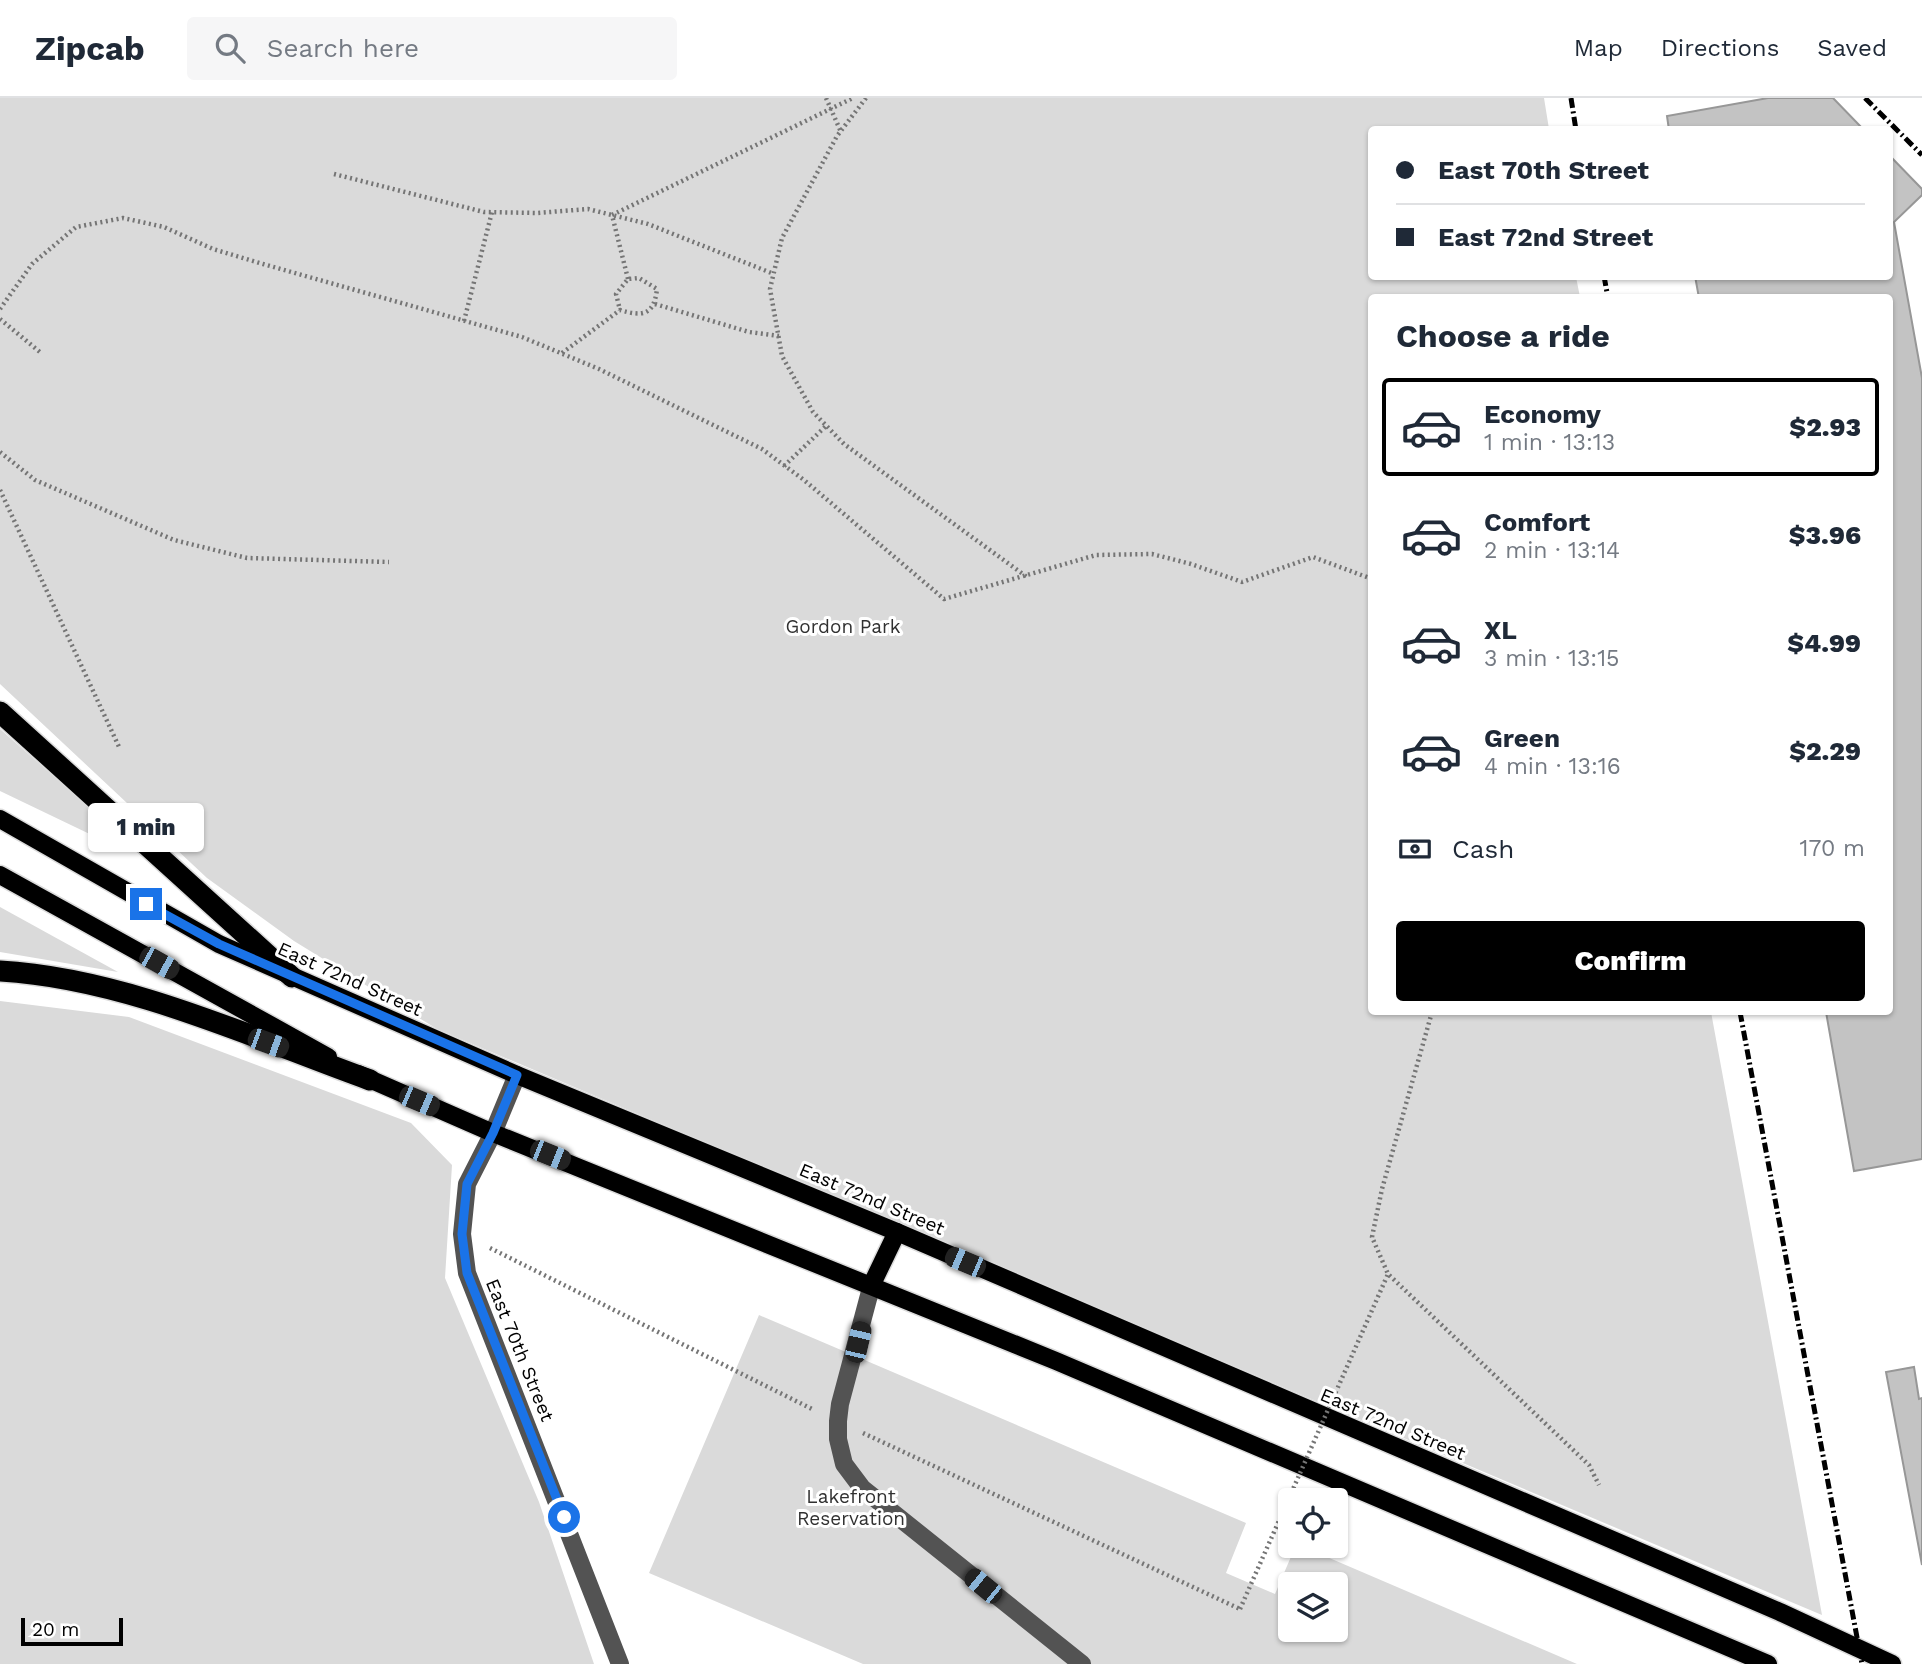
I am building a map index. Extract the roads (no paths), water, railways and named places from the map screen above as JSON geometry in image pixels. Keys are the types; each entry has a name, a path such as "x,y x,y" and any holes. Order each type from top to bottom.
{"highway":[{"path":"0,712 292,977"},
{"path":"0,971 78,981 165,1006 370,1080"}],"main road":[{"name":"East 72nd Street","path":"0,819 219,944 292,977 517,1075 897,1232 1780,1612 1892,1664"},
{"path":"0,875 370,1080 493,1133 872,1284 1768,1664"},
{"path":"872,1284 897,1232"}],"street":[{"name":"East 70th Street","path":"517,1075 493,1133 467,1184 462,1234 467,1273 620,1664"},
{"path":"872,1284 840,1404 838,1439 844,1464 862,1488 1082,1664"}],"railway":[{"path":"1571,98 1575,126"},
{"path":"1865,98 1922,155"},
{"path":"1605,280 1607,294"},
{"path":"1741,1015 1862,1664"}],"park label":[{"name":"Gordon Park","path":"843,626"},
{"name":"Lakefront Reservation","path":"851,1507"}]}
